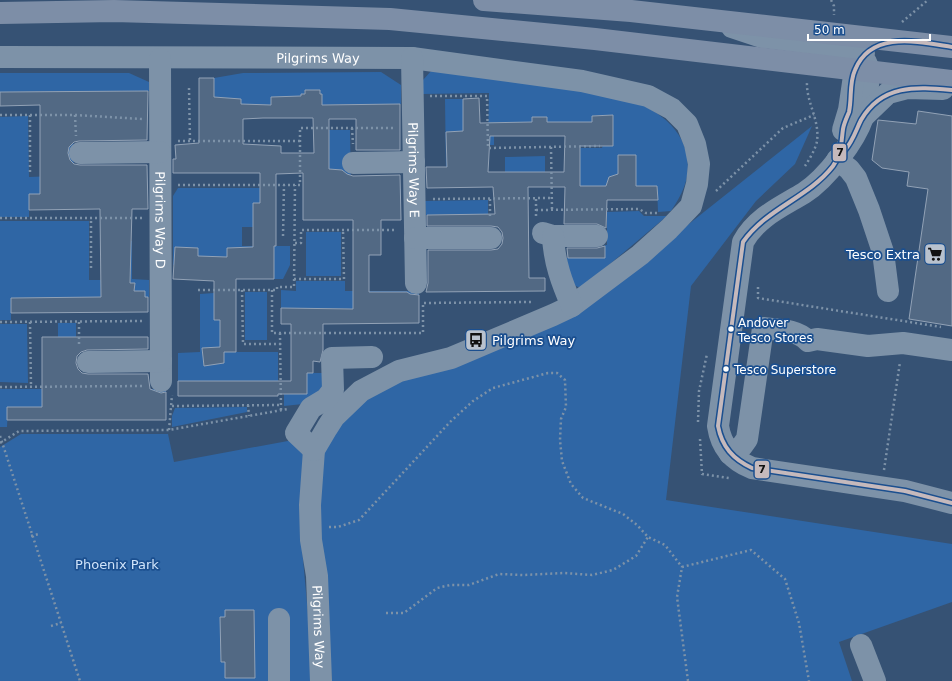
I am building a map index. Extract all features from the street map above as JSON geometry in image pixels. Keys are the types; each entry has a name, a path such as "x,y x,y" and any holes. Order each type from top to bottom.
{"main road":[{"path":"114,11 255,0"},
{"path":"484,0 582,6 952,47"},
{"path":"4,13 114,11 390,19 821,65 862,65 952,80"}],"street":[{"path":"711,20 762,37 851,48 862,65 864,116"},
{"path":"843,130 862,65 879,44 908,41"},
{"name":"Pilgrims Way","path":"3,57 160,59 412,58 582,81 648,96 672,109 687,124 695,144 698,164 697,184 688,209 640,256 562,311 451,358 399,371 361,391 334,417 314,450 311,470 310,529 317,576 320,681"},
{"name":"Pilgrims Way E","path":"412,58 416,283"},
{"name":"Pilgrims Way D","path":"160,59 160,380"},
{"path":"821,65 833,77 840,89 842,96 843,130 840,156 856,178 870,210 883,252 888,292"},
{"path":"952,90 906,88 895,90 882,96 864,116 855,136 821,179 806,192 765,216 753,227 743,242 718,426 719,435 730,454 743,465 752,468 923,494 952,503"},
{"path":"80,153 160,147"},
{"path":"353,153 414,162"},
{"path":"415,234 491,238"},
{"path":"562,311 561,281 548,234 597,236"},
{"path":"730,454 742,446 747,439 763,328 797,333 802,335 808,341 818,339 868,346 905,332 952,350"},
{"path":"314,450 296,433 311,408 326,399 332,390 332,358 372,357"},
{"path":"88,362 160,380"},
{"path":"278,681 279,619"},
{"path":"861,645 875,681"}],"path":[{"path":"831,0 834,6 834,20"},
{"path":"189,88 190,142"},
{"path":"412,97 487,96 488,148 600,146"},
{"path":"536,210 639,209 646,213 688,209 706,200 783,128 814,114"},
{"path":"0,115 160,119"},
{"path":"30,115 30,174"},
{"path":"160,189 169,189 175,185 300,185 300,128 396,128"},
{"path":"352,128 353,153"},
{"path":"160,147 190,142 300,142"},
{"path":"551,147 552,210"},
{"path":"283,236 284,185"},
{"path":"198,290 277,290 277,287 294,287 295,185"},
{"path":"414,199 552,198"},
{"path":"0,218 161,218"},
{"path":"91,218 91,268"},
{"path":"295,243 300,243 301,230 343,230 415,234"},
{"path":"294,279 344,279 343,230"},
{"path":"758,284 758,298 905,332 944,328"},
{"path":"242,290 242,344 280,344"},
{"path":"272,290 272,333 423,333 423,303 548,302 562,311"},
{"path":"0,322 161,321"},
{"path":"30,322 31,386"},
{"path":"882,488 905,332"},
{"path":"280,333 281,410"},
{"path":"698,425 699,391 708,353"},
{"path":"310,529 338,527 359,520 450,422 493,388 557,373 565,380 566,407 561,419 560,440 562,461 571,484 584,498 623,514 637,525 648,537 665,545 682,567 677,597 688,681"},
{"path":"0,387 160,380 172,406 168,430"},
{"path":"248,405 249,416"},
{"path":"172,406 281,405"},
{"path":"1,443 19,431 168,430 298,407 308,413"},
{"path":"699,435 702,453 702,474 733,479"},
{"path":"0,436 31,536 80,681"},
{"path":"31,536 39,534"},
{"path":"386,614 404,613 437,588 450,584 469,585 499,574 523,575 564,573 592,575 613,570 636,556 648,537"},
{"path":"682,567 751,550 785,579 799,623 809,681"},
{"path":"51,626 61,623"}],"green space":[{"path":"432,70 601,92 619,96 647,107 671,125 680,137 686,150 688,165 686,181 680,197 671,211 658,212 657,186 608,186 580,207 580,148 602,148 612,115 592,116 592,122 547,122 547,117 533,117 532,122 494,123 494,145 488,145 489,93 421,94 423,80"},
{"path":"381,72 401,85 401,104 322,105 320,91 305,90 301,104 283,97 271,97 271,105 243,105 243,136 215,137 214,78 243,73"},
{"path":"0,73 129,73 149,82 149,91 0,92"},
{"path":"445,99 463,99 464,157 446,173"},
{"path":"28,116 29,177 56,176 73,117 74,176 147,176 148,194 29,195 29,217 0,217 0,117"},
{"path":"812,126 795,164 756,201 691,286 666,500 952,544 952,602 839,642 852,681 332,681 317,528 323,444 344,413 396,381 582,309"},
{"path":"329,130 350,130 351,189 401,189 401,204 373,204 329,189"},
{"path":"545,156 545,172 505,172 505,157"},
{"path":"178,188 260,188 260,227 242,227 242,246 290,246 290,265 283,279 274,279 274,264 232,257 220,257 220,264 173,265 173,196"},
{"path":"488,200 488,214 426,215 425,201"},
{"path":"639,211 644,216 667,216 585,285 580,288 574,285 564,258 605,258 605,245 607,245 607,212"},
{"path":"0,221 89,221 89,280 117,280 121,241 132,241 132,279 149,280 149,297 11,298 11,320 0,320"},
{"path":"306,232 341,232 341,276 306,276"},
{"path":"296,281 345,281 345,291 419,291 419,302 360,309 281,308 281,290 296,291"},
{"path":"245,292 267,292 267,340 245,340"},
{"path":"214,293 214,312 220,312 220,352 278,352 278,381 178,381 178,353 200,352 200,294"},
{"path":"58,323 76,323 76,363 58,364"},
{"path":"0,324 27,324 28,383 0,382"},
{"path":"307,373 324,373 324,396 303,404 284,406 284,394 307,394"},
{"path":"0,389 166,389 166,407 8,407 7,427 0,427"},
{"path":"247,407 247,412 172,427 172,416 175,408"},
{"name":"Phoenix Park","path":"21,434 168,434 174,462 304,438 300,526 314,681 0,681 0,447"}],"building":[{"path":"199,78 214,78 214,97 241,99 241,104 271,105 271,97 301,96 301,94 305,94 305,90 320,90 320,94 322,94 322,105 400,104 400,150 356,150 356,119 329,119 329,169 342,170 353,176 400,175 401,220 381,220 381,255 369,255 369,292 407,292 410,294 419,295 419,323 323,324 323,350 320,362 313,361 313,373 307,373 307,394 278,394 278,396 178,396 178,381 291,381 291,324 281,324 281,308 353,309 353,220 303,220 303,173 276,174 276,246 274,246 274,279 236,279 236,352 224,352 224,363 204,366 202,348 220,347 220,320 214,320 214,281 173,279 175,247 198,248 198,256 227,257 227,248 253,247 253,203 260,203 260,173 173,173 173,159 176,159 175,145 199,143","holes":["313,118 314,153 281,153 281,146 243,144 243,119"]},
{"path":"148,91 147,140 79,141 74,142 69,147 68,153 70,160 74,164 80,165 147,165 148,209 132,209 130,283 135,283 134,291 145,291 145,297 148,297 148,312 11,313 11,298 101,297 100,209 29,210 29,194 40,194 40,105 0,106 0,92"},
{"path":"479,98 480,123 532,122 532,117 547,117 547,122 592,122 592,116 613,115 613,146 580,146 580,186 606,186 609,177 618,174 618,155 636,155 636,186 657,186 658,200 607,200 606,228 597,224 564,224 565,187 528,187 529,278 545,278 545,291 426,292 428,283 428,250 491,250 498,249 502,244 502,232 498,227 427,226 427,215 495,214 493,187 427,188 426,167 447,167 446,132 463,131 463,99","holes":["490,136 565,136 564,172 488,172"]},
{"name":"Tesco Extra","path":"918,111 952,116 952,326 909,319 928,189 907,186 909,172 882,168 872,160 878,120 916,124"},
{"path":"605,246 605,258 568,258 567,248 597,248"},
{"path":"42,337 148,337 148,349 87,350 81,352 77,356 76,363 78,369 82,373 88,374 148,374 150,389 161,393 166,392 166,420 7,420 7,407 42,407"},
{"path":"225,610 254,610 255,678 225,678 225,662 221,662 220,617 225,617"}],"transit line":[{"name":"7","path":"952,47 925,43 897,42 884,44 872,49 862,57 853,75 849,112 843,127 841,148 836,162 812,187 775,211 753,230 743,242 718,426 722,440 729,452 739,461 752,468 905,491 952,503"},
{"name":"7","path":"845,150 869,108 879,100 901,90 926,88 952,90"}],"place":[{"name":"Tesco Extra","path":"935,254"},
{"name":"Andover Tesco Stores","path":"731,329"},
{"name":"Pilgrims Way","path":"476,340"},
{"name":"Tesco Superstore","path":"726,369"}]}
